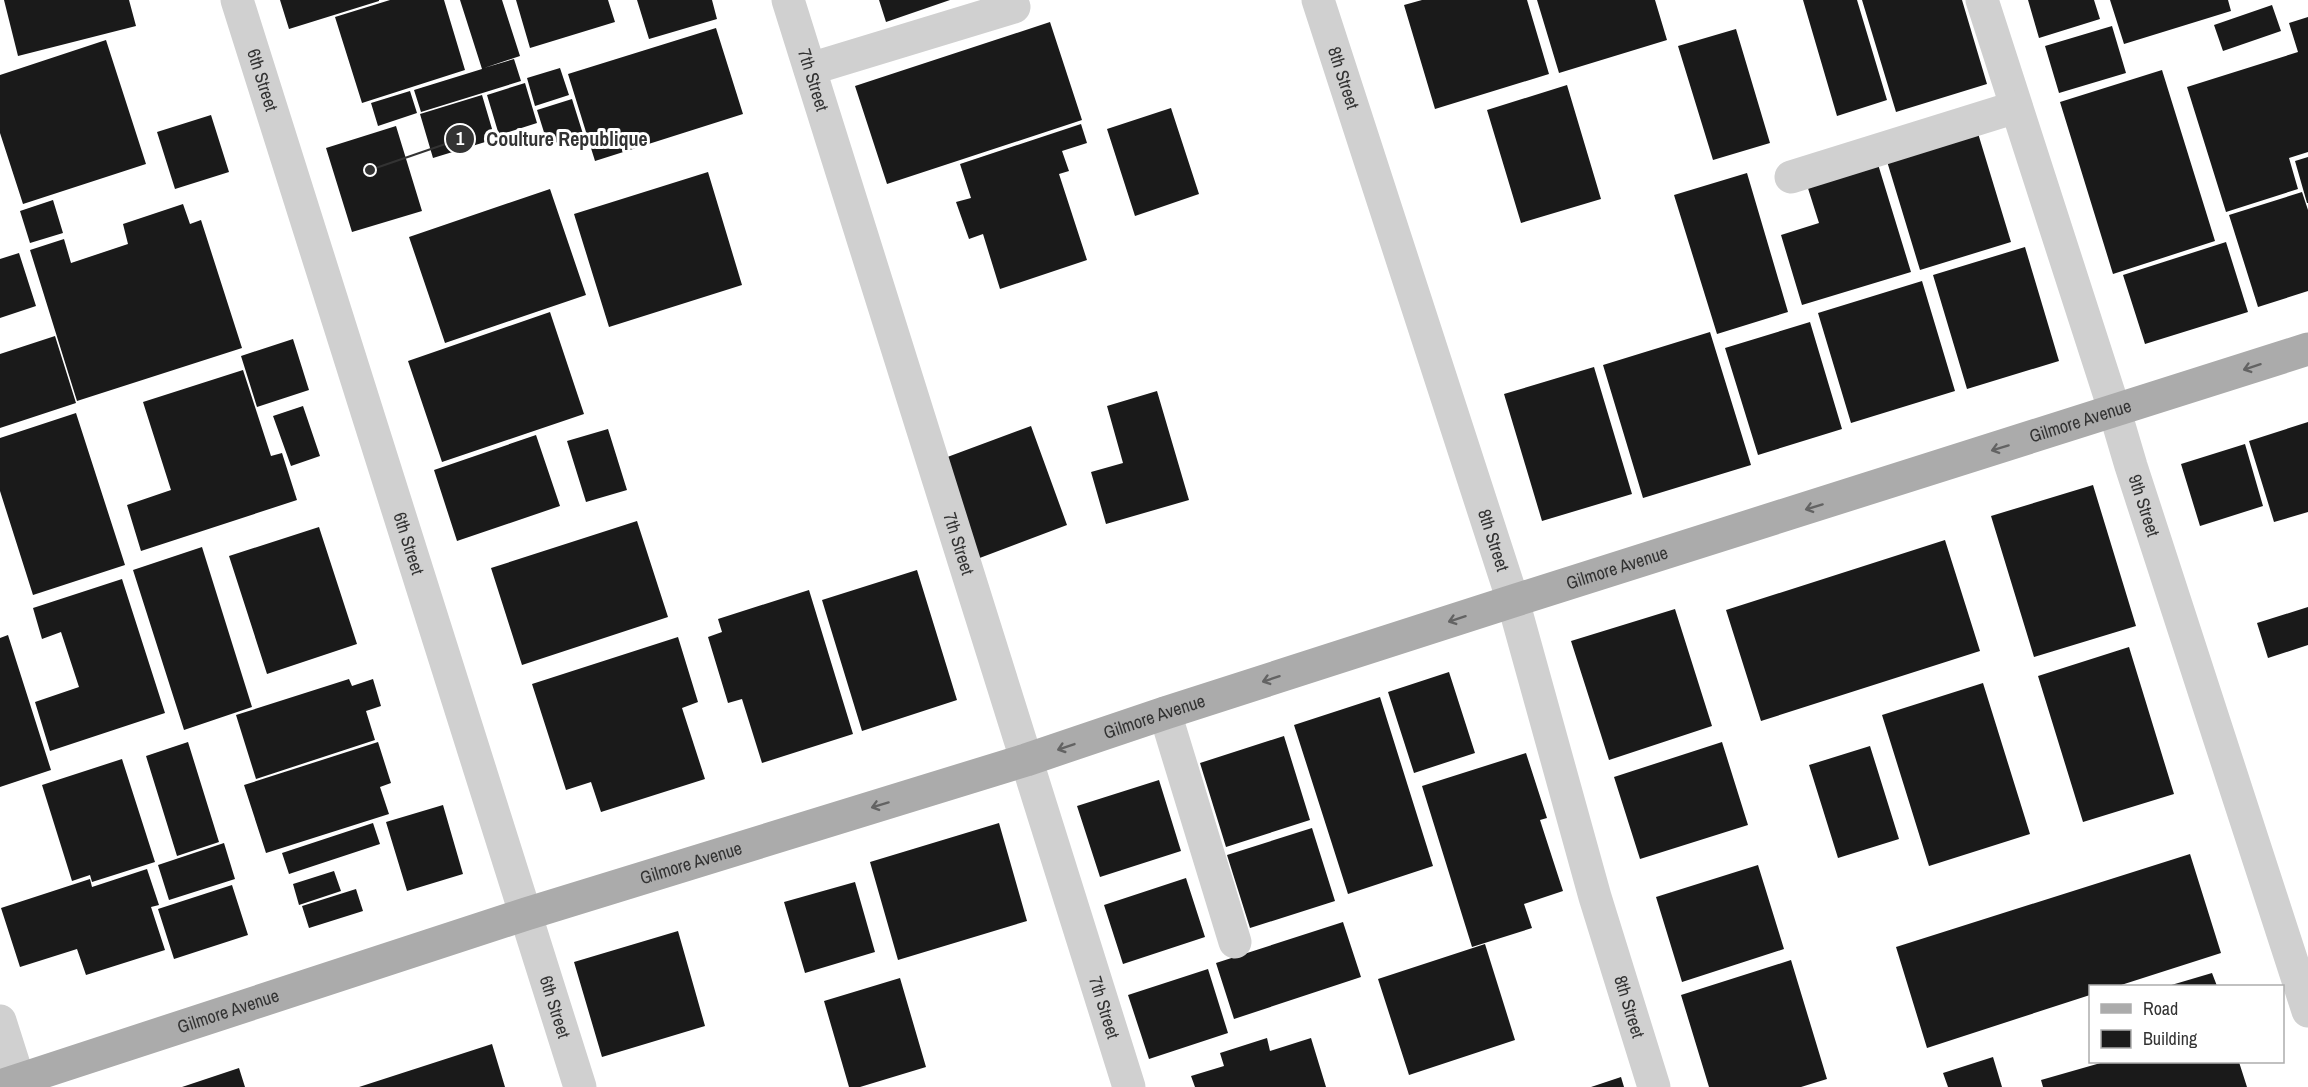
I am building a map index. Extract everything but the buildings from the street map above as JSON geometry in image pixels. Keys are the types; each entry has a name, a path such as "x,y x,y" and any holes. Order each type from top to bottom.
{"main road":[{"name":"Gilmore Avenue","path":"13,1084 526,914 1026,760 1513,601 2308,349"}],"street":[{"name":"6th Street","path":"237,0 580,1087"},
{"name":"7th Street","path":"788,0 1129,1087"},
{"name":"8th Street","path":"1318,0 1513,601 1595,897 1654,1087"},
{"name":"9th Street","path":"1982,0 2308,1011"},
{"path":"810,69 1014,7"},
{"path":"1791,177 2016,107"},
{"path":"1165,713 1235,942"},
{"path":"0,1021 13,1084"}],"place":[{"name":"Coulture Republique","path":"370,170"}]}
